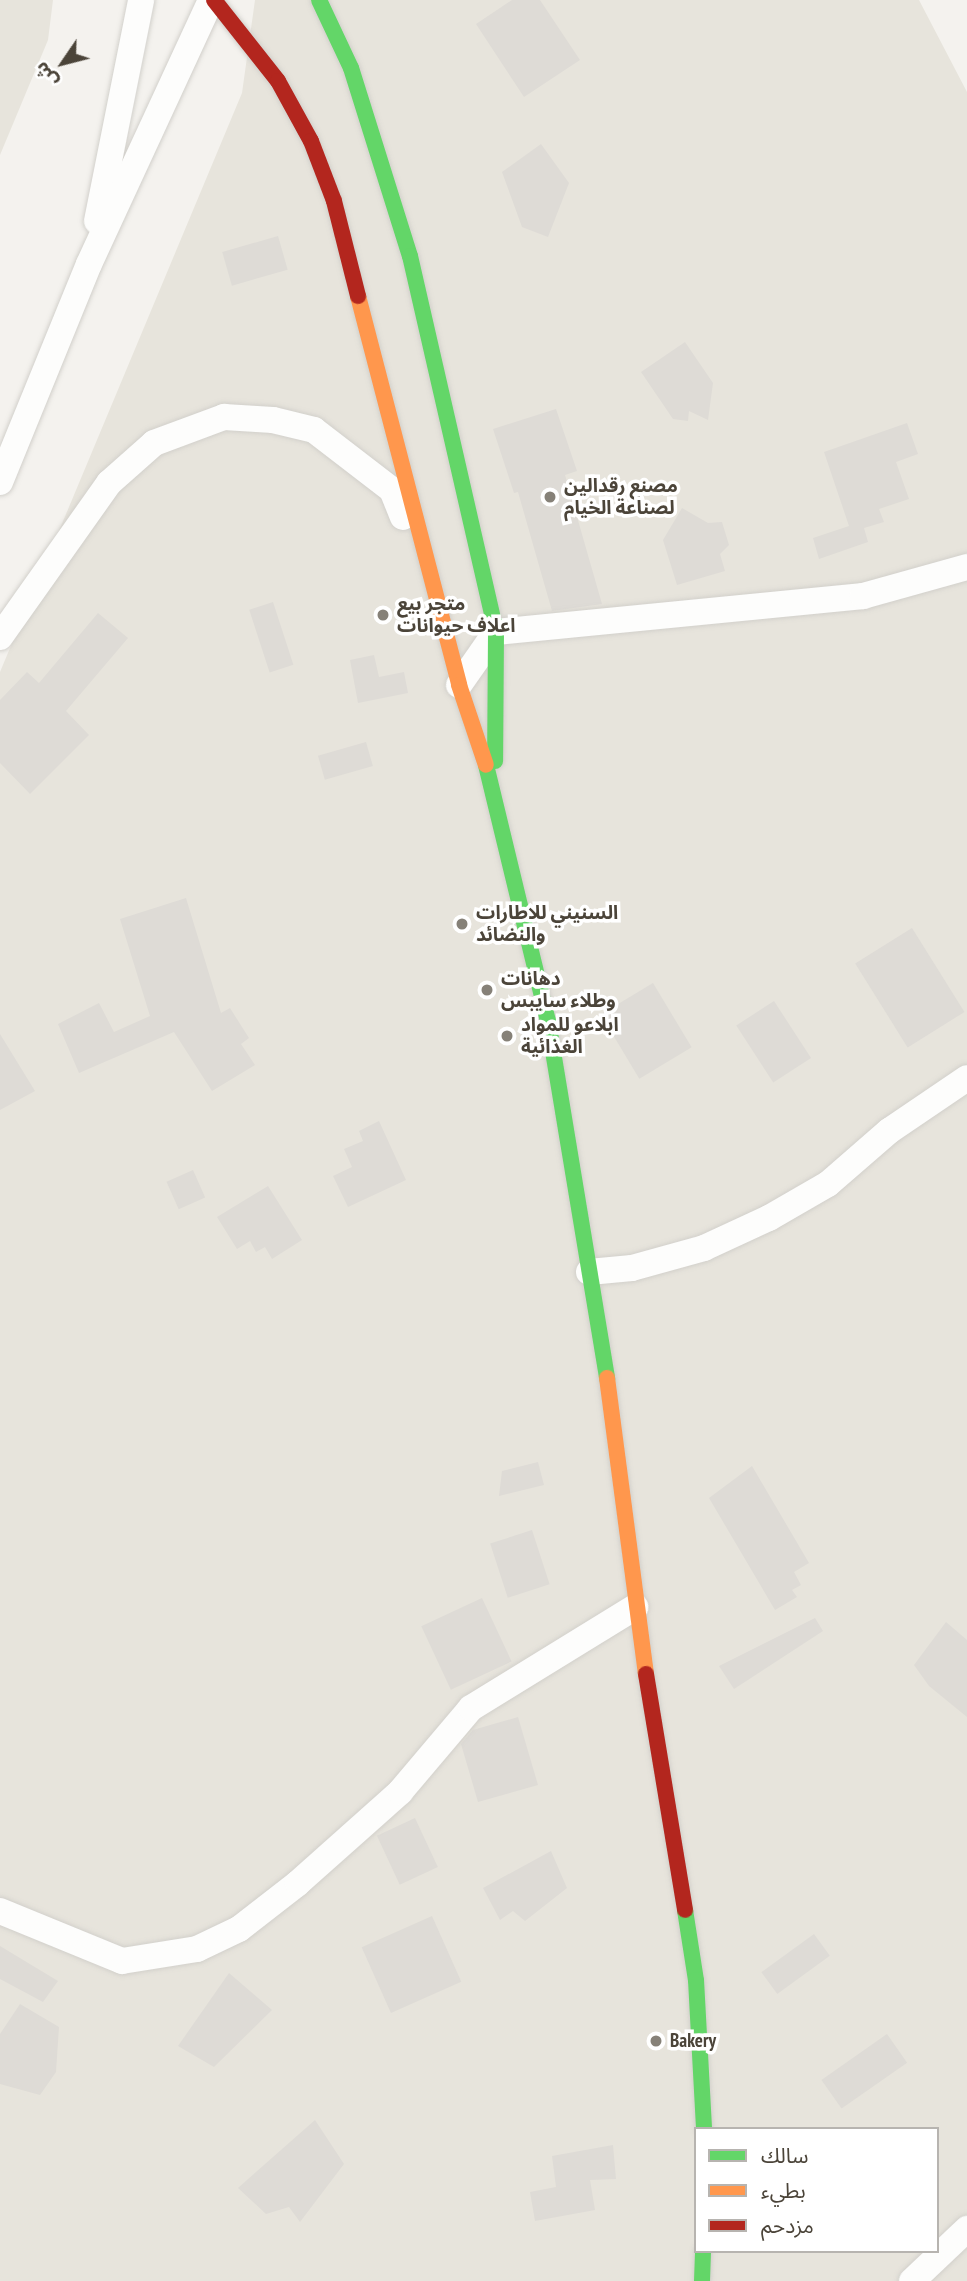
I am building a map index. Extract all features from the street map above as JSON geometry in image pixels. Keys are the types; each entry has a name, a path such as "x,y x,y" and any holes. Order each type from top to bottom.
{"main road":[{"path":"212,0 278,81 311,141 334,201 451,643 459,685 495,791 548,1021 604,1354 635,1607 696,1980 704,2127"},
{"path":"319,0 351,68 410,256 496,632 495,791"},
{"path":"702,2281 703,2253"}],"street":[{"path":"89,264 141,0"},
{"path":"0,482 89,264 212,0"},
{"path":"0,637 109,484 154,443 224,417 273,420 314,430 392,490 451,643"},
{"path":"459,685 496,632 863,596 967,567"},
{"path":"589,1272 632,1268 704,1248 769,1217 828,1184 889,1131 967,1078"},
{"path":"0,1911 122,1961 197,1949 239,1929 298,1883 400,1792 471,1708 635,1607"},
{"path":"912,2281 967,2228"}],"shaded area":[{"path":"0,0 53,0 48,40 0,155"},
{"path":"255,0 919,0 967,92 967,2281 0,2281 0,672 242,93"}],"building":[{"path":"512,0 540,0 580,60 524,97 476,24"},
{"path":"541,144 569,183 548,237 522,227 502,172"},
{"path":"278,236 288,270 232,286 222,252"},
{"path":"685,342 713,383 708,420 689,411 688,421 673,419 641,372"},
{"path":"556,409 577,471 565,475 602,604 552,611 518,492 514,493 493,429"},
{"path":"907,423 918,454 896,462 909,499 879,509 884,522 864,528 868,542 819,559 813,538 849,526 824,452"},
{"path":"682,508 708,523 722,522 729,545 720,554 725,571 677,585 663,540"},
{"path":"273,602 293,665 270,672 249,610"},
{"path":"98,613 128,638 66,711 89,735 30,794 0,763 0,700 27,672 39,683"},
{"path":"374,655 379,677 404,672 408,693 358,703 350,660"},
{"path":"366,742 373,766 325,780 318,756"},
{"path":"186,898 221,1013 230,1008 249,1038 241,1044 255,1065 212,1091 174,1032 79,1073 58,1024 99,1003 114,1032 150,1016 120,919"},
{"path":"912,928 964,1012 908,1047 855,964"},
{"path":"653,983 692,1047 639,1079 601,1014"},
{"path":"774,1001 811,1058 773,1083 736,1026"},
{"path":"0,1034 35,1091 0,1110"},
{"path":"379,1121 406,1180 348,1207 333,1176 352,1167 344,1149 363,1141 359,1131"},
{"path":"193,1170 205,1197 179,1209 167,1182"},
{"path":"268,1186 302,1240 272,1259 265,1247 256,1252 250,1241 237,1249 217,1217"},
{"path":"538,1462 544,1485 499,1496 502,1471"},
{"path":"752,1466 809,1563 794,1572 801,1585 792,1590 797,1597 775,1610 709,1498"},
{"path":"532,1530 550,1584 508,1598 490,1544"},
{"path":"482,1598 512,1661 451,1690 421,1626"},
{"path":"815,1618 823,1631 734,1689 719,1666"},
{"path":"946,1622 967,1640 967,1717 929,1686 914,1665"},
{"path":"518,1717 538,1785 478,1802 461,1744 473,1730"},
{"path":"415,1818 438,1867 400,1885 377,1836"},
{"path":"551,1851 567,1888 525,1921 513,1911 500,1920 483,1888"},
{"path":"432,1916 461,1982 391,2013 362,1947"},
{"path":"814,1934 830,1956 777,1994 761,1972"},
{"path":"0,1946 58,1981 43,2002 0,1979"},
{"path":"229,1973 272,2010 214,2067 178,2046"},
{"path":"20,2004 59,2027 56,2072 40,2095 0,2084 0,2034"},
{"path":"887,2034 907,2063 842,2109 821,2080"},
{"path":"315,2120 344,2164 300,2222 289,2207 266,2214 238,2188"},
{"path":"613,2145 616,2179 590,2180 595,2210 535,2221 530,2192 556,2187 552,2156"}],"traffic: fast":[{"path":"319,0 351,68 410,256 496,632 495,761"},
{"path":"486,765 548,1021 607,1378"},
{"path":"685,1910 696,1980 704,2127"},
{"path":"702,2281 703,2253"}],"traffic: slow":[{"path":"358,296 459,685 486,765"},
{"path":"607,1378 646,1674"}],"traffic: jam":[{"path":"214,0 278,81 311,141 334,201 358,296"},
{"path":"646,1674 685,1910"}],"place":[{"name":"مصنع رقدالين لصناعة الخيام","path":"550,497"},
{"name":"متجر بيع اعلاف حيوانات","path":"383,615"},
{"name":"السنيني للاطارات والنضائد","path":"462,924"},
{"name":"دهانات وطلاء سايبس","path":"487,990"},
{"name":"ابلاعو للمواد الغذائية","path":"507,1036"},
{"name":"Bakery","path":"656,2041"}]}
